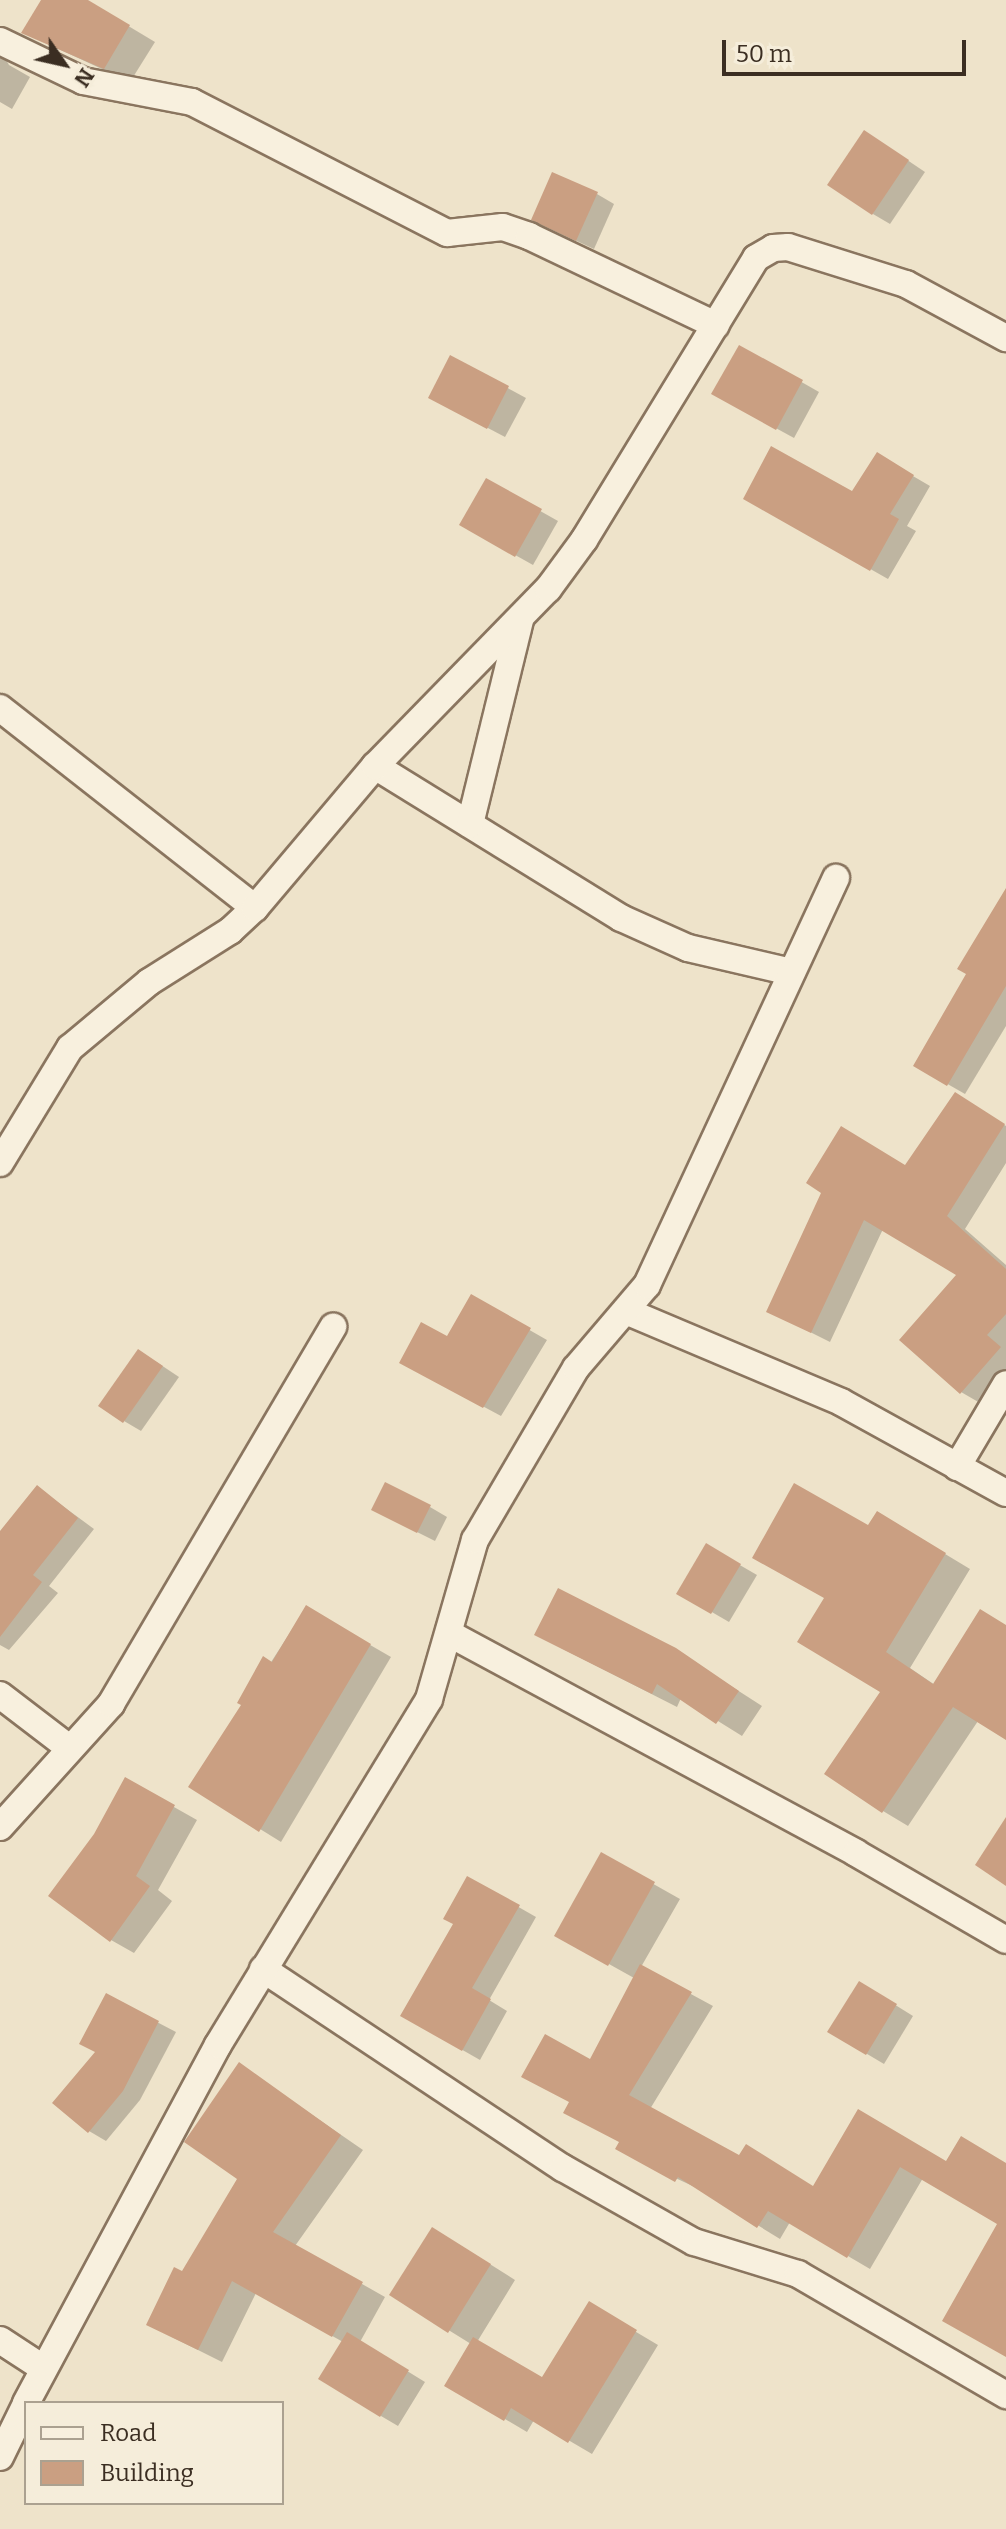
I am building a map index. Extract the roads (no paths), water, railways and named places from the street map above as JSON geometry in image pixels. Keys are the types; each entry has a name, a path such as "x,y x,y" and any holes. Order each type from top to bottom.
{"street":[{"path":"0,41 83,81 192,102 447,233 503,227 529,236 716,325"},
{"path":"0,1163 70,1048 149,982 230,931 255,908 375,766 520,620 584,540 756,258 773,248 788,247 906,284 1006,338"},
{"path":"470,824 520,620"},
{"path":"0,708 255,908"},
{"path":"375,766 654,934 688,948 791,972"},
{"path":"27,2401 178,2116 263,1969 407,1740 429,1699 475,1540 576,1368 647,1285 836,878"},
{"path":"626,1311 841,1402 1006,1493"},
{"path":"0,1827 68,1747 111,1704 333,1327"},
{"path":"957,1467 1006,1384"},
{"path":"450,1634 856,1853 1006,1940"},
{"path":"0,1695 68,1747"},
{"path":"263,1969 563,2168 694,2242 798,2274 1006,2395"},
{"path":"0,2340 43,2368"},
{"path":"0,2457 24,2407"}]}
